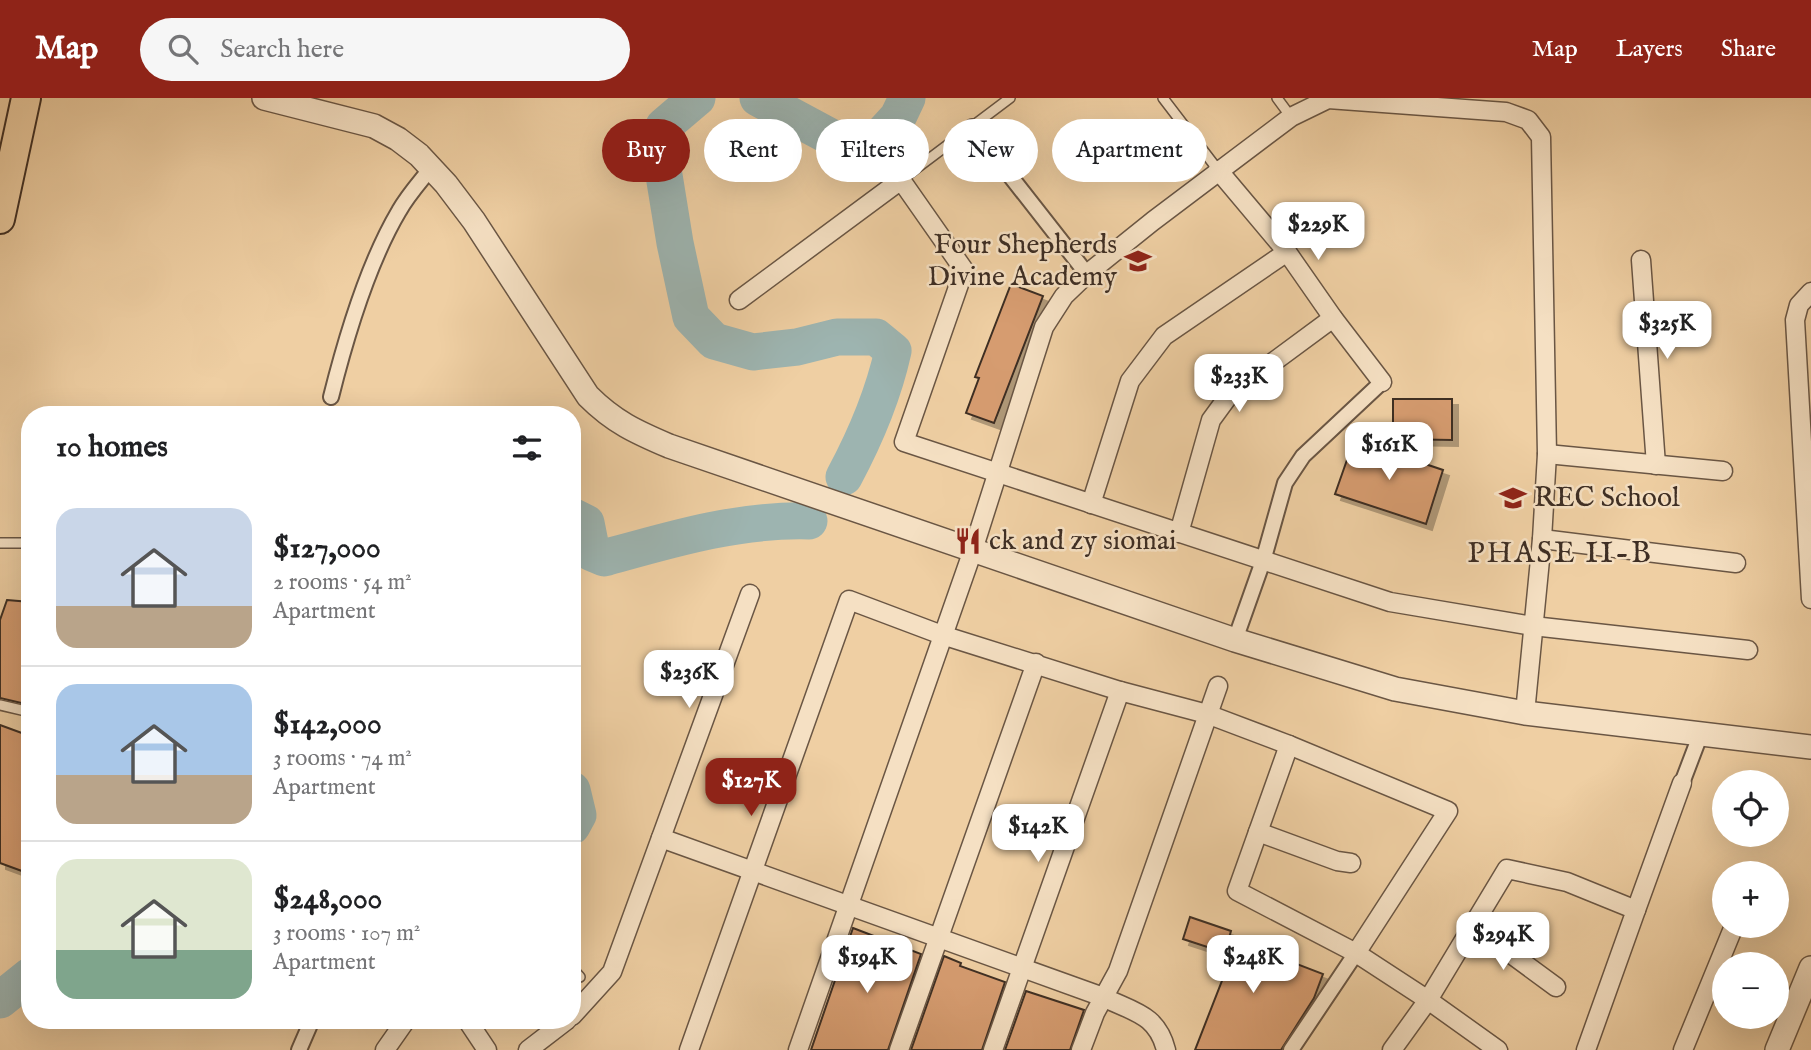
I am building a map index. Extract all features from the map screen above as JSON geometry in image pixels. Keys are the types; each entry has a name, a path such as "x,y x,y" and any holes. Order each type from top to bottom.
{"main road":[{"path":"0,219 26,98"}],"street":[{"path":"264,98 374,127 398,139 432,168 474,221 588,396 607,415 637,433 1235,640 1395,689 1525,713 1811,747"},
{"path":"798,1050 973,550 1044,327 1064,296 1087,274 1218,170 1291,117 1328,99 1402,100 1506,112 1528,120 1541,137 1547,454 1542,539 1525,713"},
{"path":"331,397 343,347 377,256 399,211 432,168"},
{"path":"1218,170 1287,252 1382,382 1303,456 1285,483 1263,561 1235,640"},
{"path":"739,300 898,182"},
{"path":"902,182 964,270 904,442 1390,602 1533,626 1748,650"},
{"path":"1015,182 1087,274"},
{"path":"1091,504 1130,381 1164,337 1287,252"},
{"path":"1641,260 1656,465"},
{"path":"1811,292 1795,314 1806,419 1811,599"},
{"path":"1179,533 1211,420 1230,394 1333,318"},
{"path":"1547,454 1723,471"},
{"path":"1542,539 1736,563"},
{"path":"581,1006 612,972 750,594"},
{"path":"690,1050 849,600 942,635 1120,691 1207,715 1289,745 1448,811 1291,1050"},
{"path":"900,1050 1036,663"},
{"path":"1081,1050 1103,997 1118,971 1218,686"},
{"path":"993,1050 1120,691"},
{"path":"1586,1050 1701,733"},
{"path":"1289,745 1237,891 1356,953 1498,1050"},
{"path":"1258,832 1338,861 1351,863"},
{"path":"661,838 1103,997 1151,1020 1163,1037 1166,1050"},
{"path":"1392,1050 1428,1000 1507,870 1567,881 1636,910"},
{"path":"1473,926 1556,987"},
{"path":"1683,1050 1729,938"},
{"path":"1777,1050 1803,1009 1811,968"},
{"path":"299,1050 308,1029"},
{"path":"385,1050 400,1029"},
{"path":"473,1029 486,1050"},
{"path":"528,1050 555,1029"}],"lane":[{"path":"982,119 1010,98"},
{"path":"1163,98 1218,170"},
{"path":"1277,98 1291,117"},
{"path":"0,543 21,543"},
{"path":"0,705 21,710"}],"building":[{"path":"1011,284 1043,296 994,423 966,413 979,378 975,377"},
{"path":"1393,399 1452,399 1452,440 1393,439"},
{"path":"1354,440 1443,470 1426,524 1335,494"},
{"path":"7,600 21,601 21,703 0,698 0,620"},
{"path":"0,725 21,733 21,871 0,863"},
{"path":"1190,917 1231,931 1229,938 1323,974 1314,998 1281,1050 1195,1050 1232,955 1183,939"},
{"path":"853,928 921,954 888,1050 811,1050"},
{"path":"944,956 961,963 960,966 1005,982 982,1050 911,1050"},
{"path":"1026,991 1084,1010 1070,1050 1005,1050"}],"waterway":[{"path":"697,98 664,126 663,169 691,317 714,341 753,352 797,347 837,337 876,337 893,351 873,416 844,477"},
{"path":"758,98 842,143 877,140 898,117 907,98"},
{"path":"581,520 586,523 592,553 604,558 680,537 731,527 809,521"},
{"path":"0,1000 21,983"}],"place":[{"name":"Four Shepherds Divine Academy","path":"1138,261"},
{"name":"REC School","path":"1513,498"},
{"name":"ck and zy siomai","path":"968,541"}],"district":[{"name":"PHASE II-B","path":"1560,554"}]}
